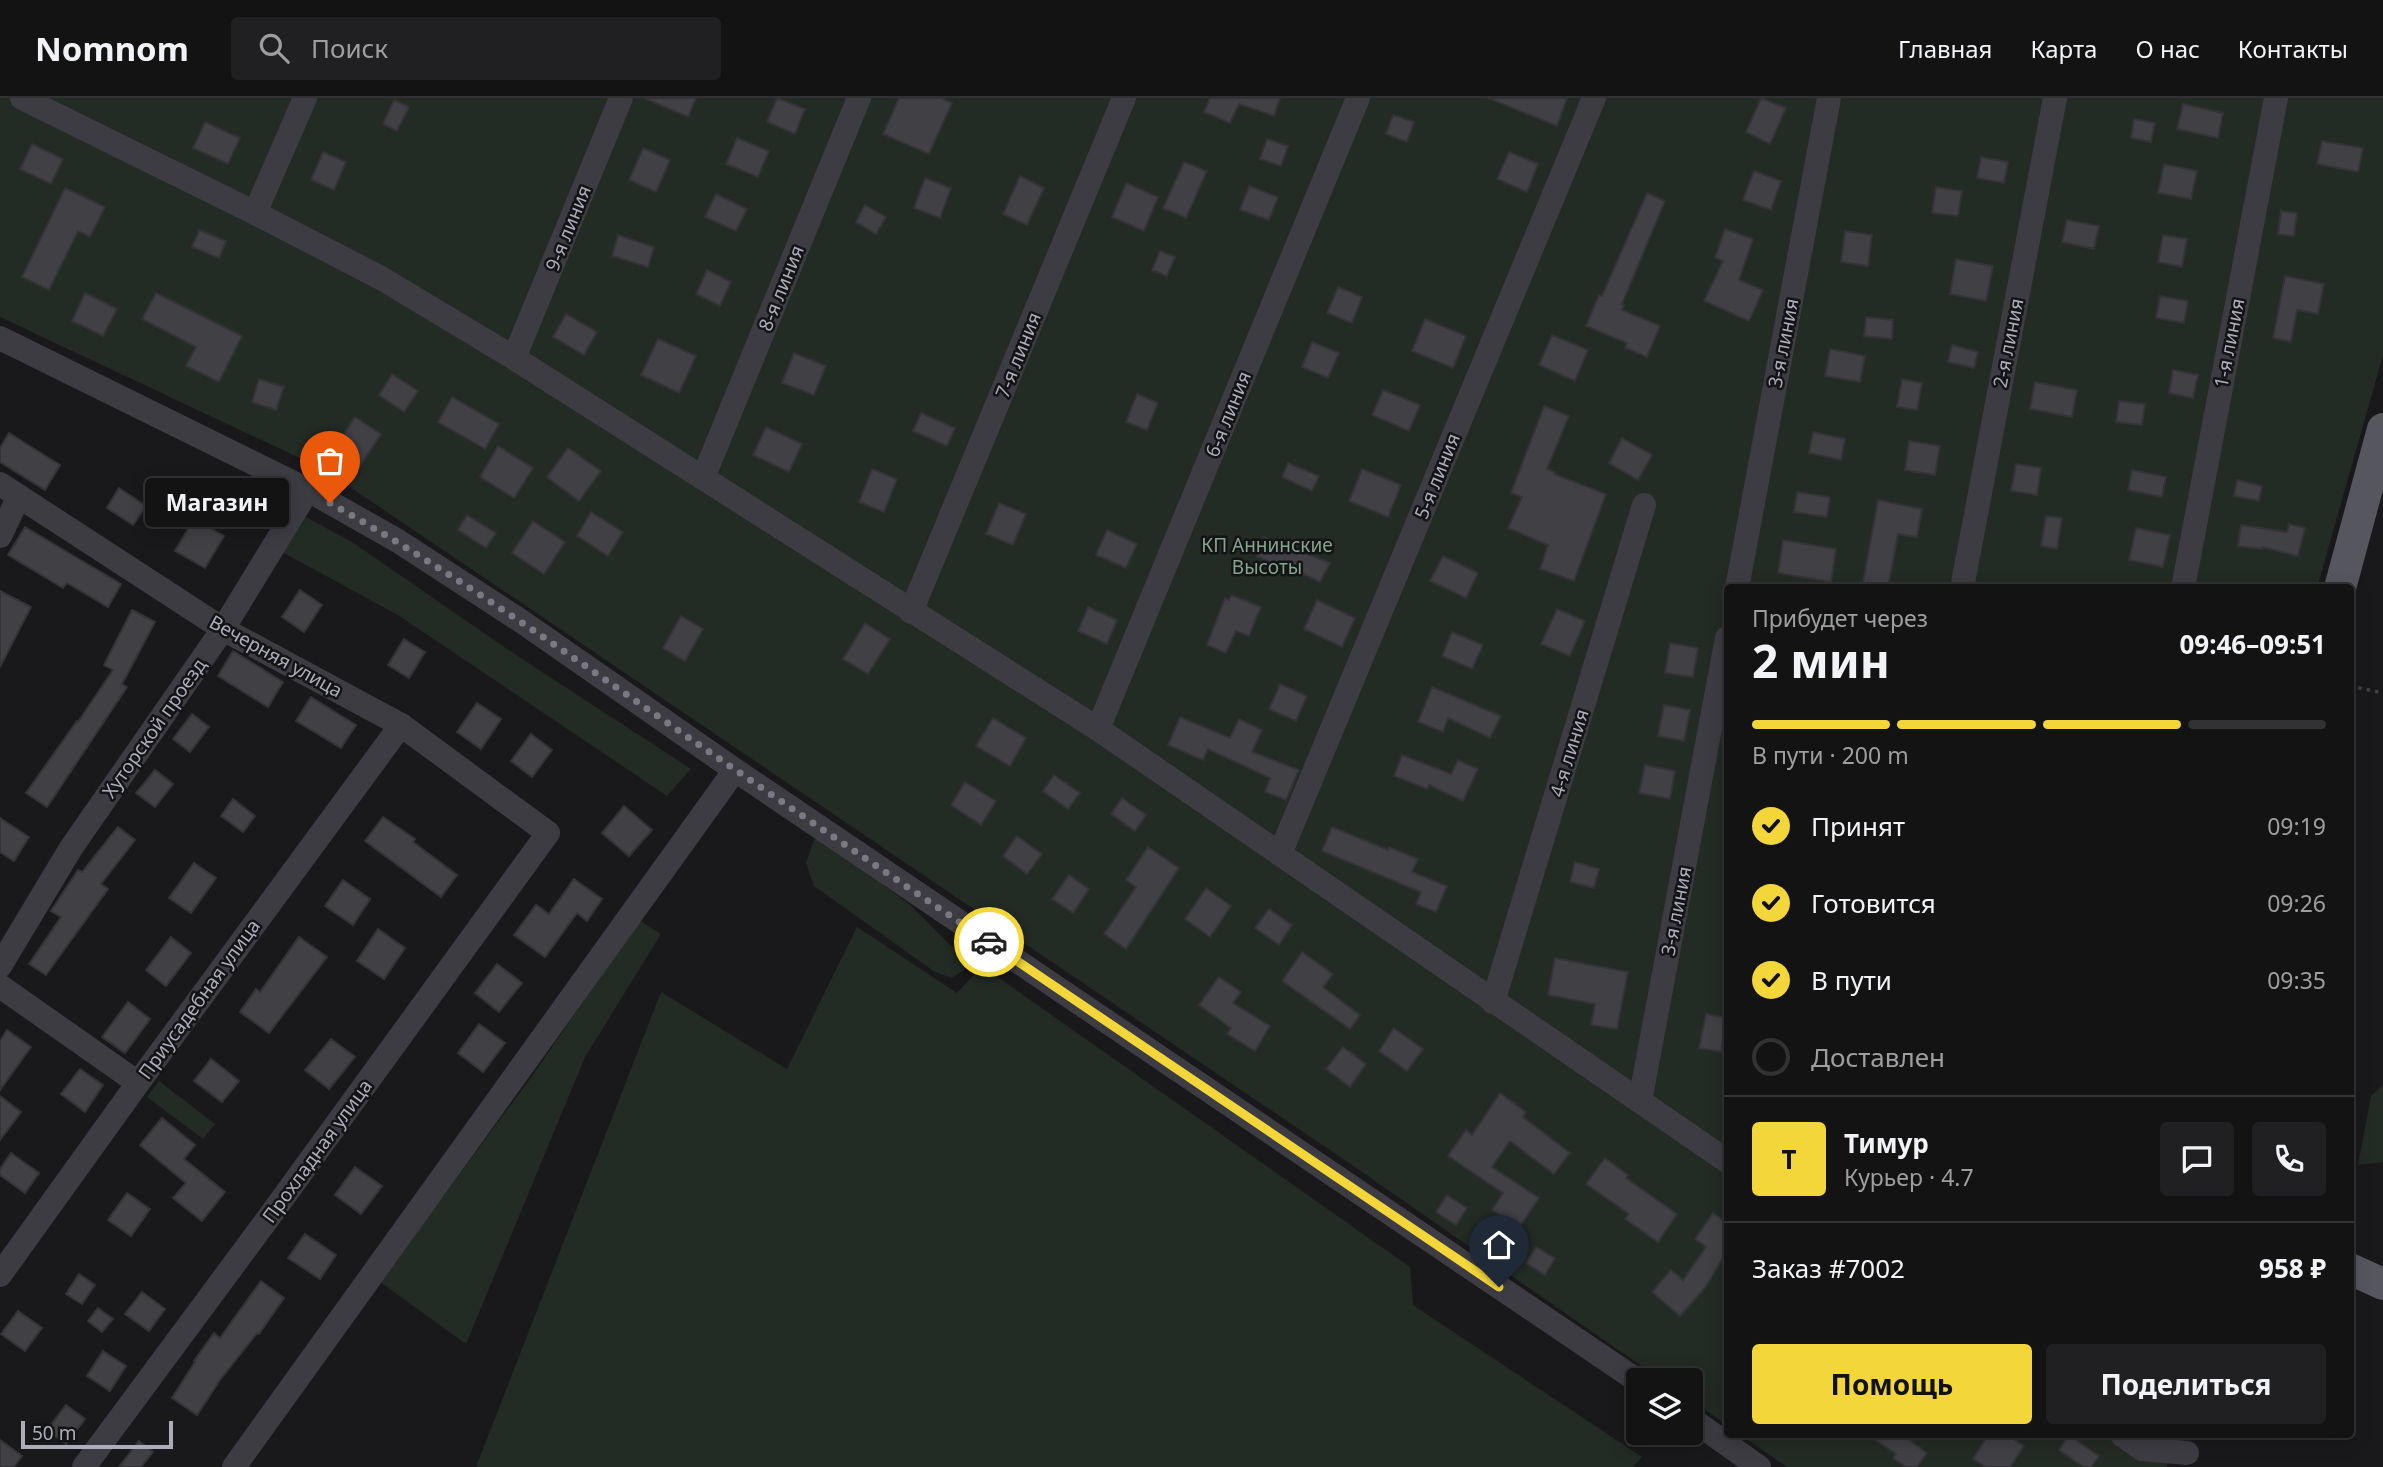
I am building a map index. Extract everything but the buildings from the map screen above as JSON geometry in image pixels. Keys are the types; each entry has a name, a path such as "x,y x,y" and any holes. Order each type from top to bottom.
{"main road":[{"path":"2341,584 2383,429"},
{"path":"2354,1271 2383,1284"}],"street":[{"path":"22,98 65,107 255,212 382,278 514,358 1098,729 1724,1159"},
{"path":"255,212 304,98"},
{"name":"9-я линия","path":"514,358 621,98"},
{"name":"8-я линия","path":"703,478 859,98"},
{"name":"7-я линия","path":"911,612 1124,98"},
{"name":"6-я линия","path":"1098,729 1358,98"},
{"name":"5-я линия","path":"1280,854 1594,98"},
{"name":"3-я линия","path":"1738,584 1829,98"},
{"name":"2-я линия","path":"1963,584 2055,98"},
{"name":"1-я линия","path":"2183,584 2276,98"},
{"path":"0,338 307,490 398,541 521,621 736,770 1626,1373"},
{"path":"0,536 9,490"},
{"name":"Вечерняя улица","path":"9,490 223,629 401,724 548,833"},
{"name":"Хуторской проезд","path":"0,966 71,848 223,629 307,490"},
{"name":"4-я линия","path":"1493,1002 1644,505"},
{"name":"3-я линия","path":"1640,1101 1724,654"},
{"name":"Приусадебная улица","path":"0,1275 401,724"},
{"path":"234,1467 736,770"},
{"name":"Прохладная улица","path":"83,1467 272,1213 548,833"},
{"path":"0,986 138,1083"},
{"path":"1703,1427 1759,1467"},
{"path":"2126,1438 2142,1449 2188,1452"}],"path":[{"path":"2354,687 2383,693"}],"green space":[{"name":"КП Аннинские Высоты","path":"0,98 2383,98 2383,355 2318,584 1724,584 1724,1423 1703,1408 1703,1368 1644,1368 1349,1163 325,470 0,317"},
{"path":"302,515 352,542 513,653 691,769 667,796 398,615 280,551"},
{"path":"816,835 909,904 961,956 964,970 952,978 935,972 814,886 806,863"},
{"path":"639,920 661,934 585,1057 466,1344 380,1282 535,1072"},
{"path":"857,927 957,993 982,966 1410,1267 1413,1305 1642,1457 1633,1467 476,1467 661,992 787,1069"},
{"path":"159,1081 215,1124 203,1139 147,1097"},
{"path":"2383,1085 2383,1162 2358,1165 2371,1096"},
{"path":"1745,1438 2172,1438 2167,1467 1787,1467"}],"way so far":[{"path":"330,503 398,541 521,621 989,942"}],"place":[{"name":"Магазин","path":"330,503"}],"route":[{"path":"989,942 1499,1287"}]}
